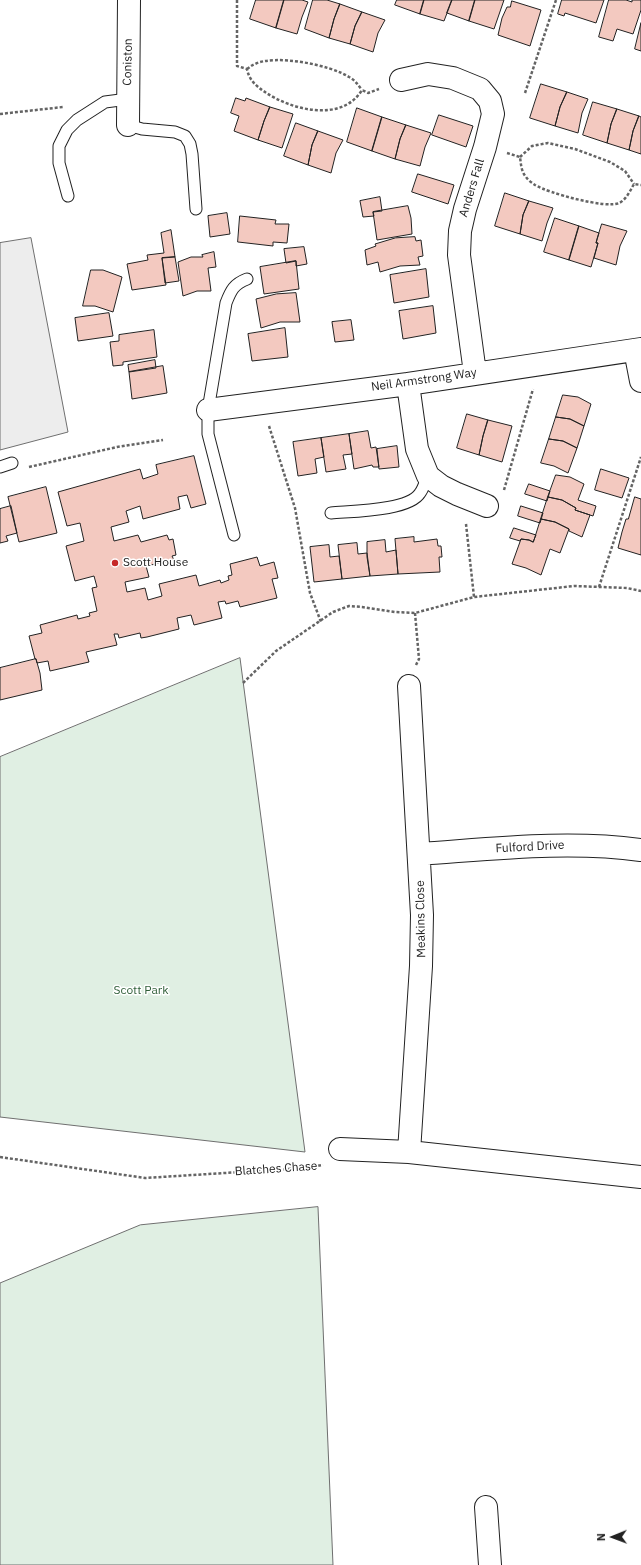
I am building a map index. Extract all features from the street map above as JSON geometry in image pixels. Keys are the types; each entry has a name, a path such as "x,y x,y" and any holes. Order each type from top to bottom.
{"street":[{"name":"Coniston","path":"128,125 129,0"},
{"name":"Anders Fall","path":"401,80 428,74 453,78 480,89 490,101 493,114 460,231 459,255 475,373"},
{"name":"Neil Armstrong Way","path":"208,410 408,384 638,350"},
{"path":"638,350 641,381"},
{"path":"408,384 417,449 428,476 441,486 457,494 495,500"},
{"name":"Meakins Close","path":"409,686 422,915 421,966 409,1152"},
{"name":"Fulford Drive","path":"419,854 544,845 583,845 641,850"},
{"path":"340,1149 409,1152 641,1176"},
{"path":"486,1507 490,1565"}],"lane":[{"path":"68,196 59,163 60,146 67,130 77,120 105,102 128,99"},
{"path":"128,125 142,129 175,132 185,136 190,144 192,154 196,210"},
{"path":"234,536 208,434 208,410 226,303 232,288 238,282 246,279"},
{"path":"0,467 12,464"},
{"path":"331,513 388,508 409,502 420,494 428,476"}],"path":[{"path":"237,0 238,66 247,69"},
{"path":"525,93 556,0"},
{"path":"247,69 255,64 275,60 323,66 351,78 362,90 368,93"},
{"path":"247,69 248,76 255,85 270,96 285,104 308,110 338,108 349,104 357,98 362,90"},
{"path":"0,114 68,106"},
{"path":"520,157 532,146 548,143 575,149 610,162 625,171 634,184 641,185"},
{"path":"485,146 520,157"},
{"path":"520,157 522,169 526,178 536,186 570,198 603,204 618,203 628,195 634,184"},
{"path":"495,500 533,388"},
{"path":"268,425 295,508 310,593 321,622"},
{"path":"12,464 20,470 89,453 163,440"},
{"path":"599,587 641,457"},
{"path":"467,519 474,597"},
{"path":"243,683 276,651 303,632 321,622 333,612 349,606 362,606 396,612 415,613 474,597 574,586 627,588 641,591"},
{"path":"409,686 418,659 415,613"},
{"name":"Blatches Chase","path":"0,1158 144,1178 322,1166 340,1149"}],"green space":[{"name":"Scott Park","path":"240,658 305,1152 0,1117 0,757"},
{"path":"318,1207 333,1565 0,1565 0,1283 140,1225"}],"shaded area":[{"path":"31,238 68,432 0,450 0,243"}],"building":[{"path":"256,0 284,0 276,28 250,19"},
{"path":"284,0 302,0 308,2 297,34 276,28"},
{"path":"313,0 327,0 340,4 329,38 305,29"},
{"path":"397,0 424,0 420,14 395,5"},
{"path":"424,0 452,0 444,21 420,14"},
{"path":"452,0 475,0 469,21 447,13"},
{"path":"475,0 504,0 494,29 469,21"},
{"path":"562,0 604,0 596,23 565,13 564,16 558,14"},
{"path":"609,0 626,0 632,2 632,0 641,0 641,10 633,34 617,29 613,41 599,37"},
{"path":"512,1 541,10 530,46 498,35 502,18 507,7 510,7"},
{"path":"340,4 362,12 355,26 350,44 329,38"},
{"path":"362,12 385,20 378,33 373,52 350,44 355,26"},
{"path":"641,23 641,51 635,49"},
{"path":"541,84 567,92 560,107 555,126 530,118"},
{"path":"567,92 588,99 582,113 578,133 555,126 560,107"},
{"path":"236,98 245,101 246,98 270,107 258,140 234,131 239,116 231,113"},
{"path":"593,102 617,109 611,124 607,143 583,135"},
{"path":"270,107 293,114 282,148 258,140"},
{"path":"357,108 382,117 372,151 347,142"},
{"path":"617,109 639,116 633,131 629,150 607,143 611,124"},
{"path":"439,115 473,126 466,147 432,135"},
{"path":"639,116 641,117 641,154 629,150 633,131"},
{"path":"382,117 406,125 400,139 395,159 372,151"},
{"path":"296,123 318,131 312,145 308,165 284,156"},
{"path":"406,125 431,133 425,147 420,166 395,159 400,139"},
{"path":"318,131 343,140 336,153 331,173 308,165 312,145"},
{"path":"418,174 454,185 448,204 412,192"},
{"path":"505,193 529,201 523,215 520,234 495,226"},
{"path":"380,197 382,211 373,212 374,216 363,217 360,201"},
{"path":"529,201 553,208 542,241 520,234 523,215"},
{"path":"408,206 411,218 412,234 377,240 373,212"},
{"path":"227,213 230,234 210,237 208,216"},
{"path":"240,216 276,220 275,224 289,224 287,243 273,242 273,246 238,242"},
{"path":"555,218 579,226 569,260 544,252"},
{"path":"602,224 627,231 620,246 616,265 594,258 598,243 596,243"},
{"path":"579,226 599,233 596,243 598,243 591,267 569,260"},
{"path":"171,230 175,257 162,258 166,285 132,290 127,264 148,260 147,255 164,253 161,233"},
{"path":"415,237 416,241 421,240 423,256 418,257 420,265 400,266 380,272 378,262 367,265 365,250 376,246 375,244 395,238"},
{"path":"304,247 307,264 296,266 296,261 286,263 284,249"},
{"path":"214,252 216,267 208,268 211,291 197,291 183,296 178,262 191,257 203,257 202,255"},
{"path":"175,257 179,281 165,283 162,258"},
{"path":"296,261 299,289 264,294 260,267"},
{"path":"426,269 429,297 394,303 390,275"},
{"path":"91,270 103,270 122,277 113,312 95,306 83,306"},
{"path":"296,293 300,322 280,322 261,328 256,299 276,294"},
{"path":"433,306 436,333 403,339 399,311"},
{"path":"109,313 113,336 78,341 75,318"},
{"path":"351,320 354,340 335,342 332,322"},
{"path":"285,328 288,357 252,361 248,334"},
{"path":"154,330 157,357 123,362 123,365 113,366 110,342 119,341 119,335"},
{"path":"155,360 156,368 129,372 128,365"},
{"path":"163,366 167,393 132,399 129,372"},
{"path":"563,395 578,397 591,404 584,426 570,419 556,417"},
{"path":"467,414 488,420 479,455 457,448"},
{"path":"556,417 570,419 584,426 577,448 563,441 549,439"},
{"path":"488,420 512,426 502,462 479,455"},
{"path":"368,431 371,448 376,447 379,467 373,467 372,465 354,469 349,434"},
{"path":"349,434 352,454 343,455 346,469 326,472 321,438"},
{"path":"321,438 324,457 315,459 317,473 298,476 293,442"},
{"path":"549,439 563,441 577,448 568,473 554,466 541,463"},
{"path":"397,446 399,467 379,469 377,449"},
{"name":"Scott House","path":"194,456 206,504 191,508 187,495 178,497 180,509 143,519 140,506 126,511 129,522 111,527 114,541 138,535 141,542 167,535 169,540 173,539 176,555 172,556 174,560 146,566 149,577 125,582 127,592 145,588 148,600 162,596 159,584 196,575 199,586 220,580 221,583 229,580 228,576 232,575 230,564 257,557 260,566 274,562 278,578 272,579 277,598 240,607 238,601 226,604 225,601 218,602 222,618 194,625 191,615 177,618 179,629 147,637 141,638 140,633 119,638 118,634 114,634 117,645 86,652 89,662 50,671 48,661 37,663 29,636 42,633 40,625 77,615 78,619 90,616 89,613 97,611 92,588 97,587 94,576 75,581 66,546 84,541 80,523 67,526 58,492 140,469 143,479 158,474 156,465"},
{"path":"601,469 629,478 622,498 595,490"},
{"path":"556,475 570,477 584,484 578,500 596,506 593,516 575,510 576,508 562,500 548,497"},
{"path":"529,484 550,491 547,501 525,494"},
{"path":"46,487 57,533 19,542 8,497"},
{"path":"548,497 562,500 576,508 575,510 590,515 582,537 555,522 541,519"},
{"path":"635,497 641,499 641,555 618,548 626,519 628,519"},
{"path":"11,506 17,533 6,536 8,541 0,543 0,509"},
{"path":"521,506 543,513 540,523 518,516"},
{"path":"541,519 555,522 569,529 560,553 550,549 541,575 526,568 512,564 521,539 533,542"},
{"path":"514,528 536,535 533,542 529,540 521,539 520,541 510,538"},
{"path":"414,537 414,542 437,539 438,546 441,546 442,557 439,557 440,572 398,574 395,539"},
{"path":"385,540 386,552 396,550 398,574 370,576 367,557 367,542"},
{"path":"357,543 358,554 367,553 370,576 342,579 338,545"},
{"path":"329,545 330,557 339,556 342,579 314,582 310,547"},
{"path":"36,659 40,673 42,690 0,700 0,668"}],"place":[{"name":"Scott House","path":"115,563"}]}
